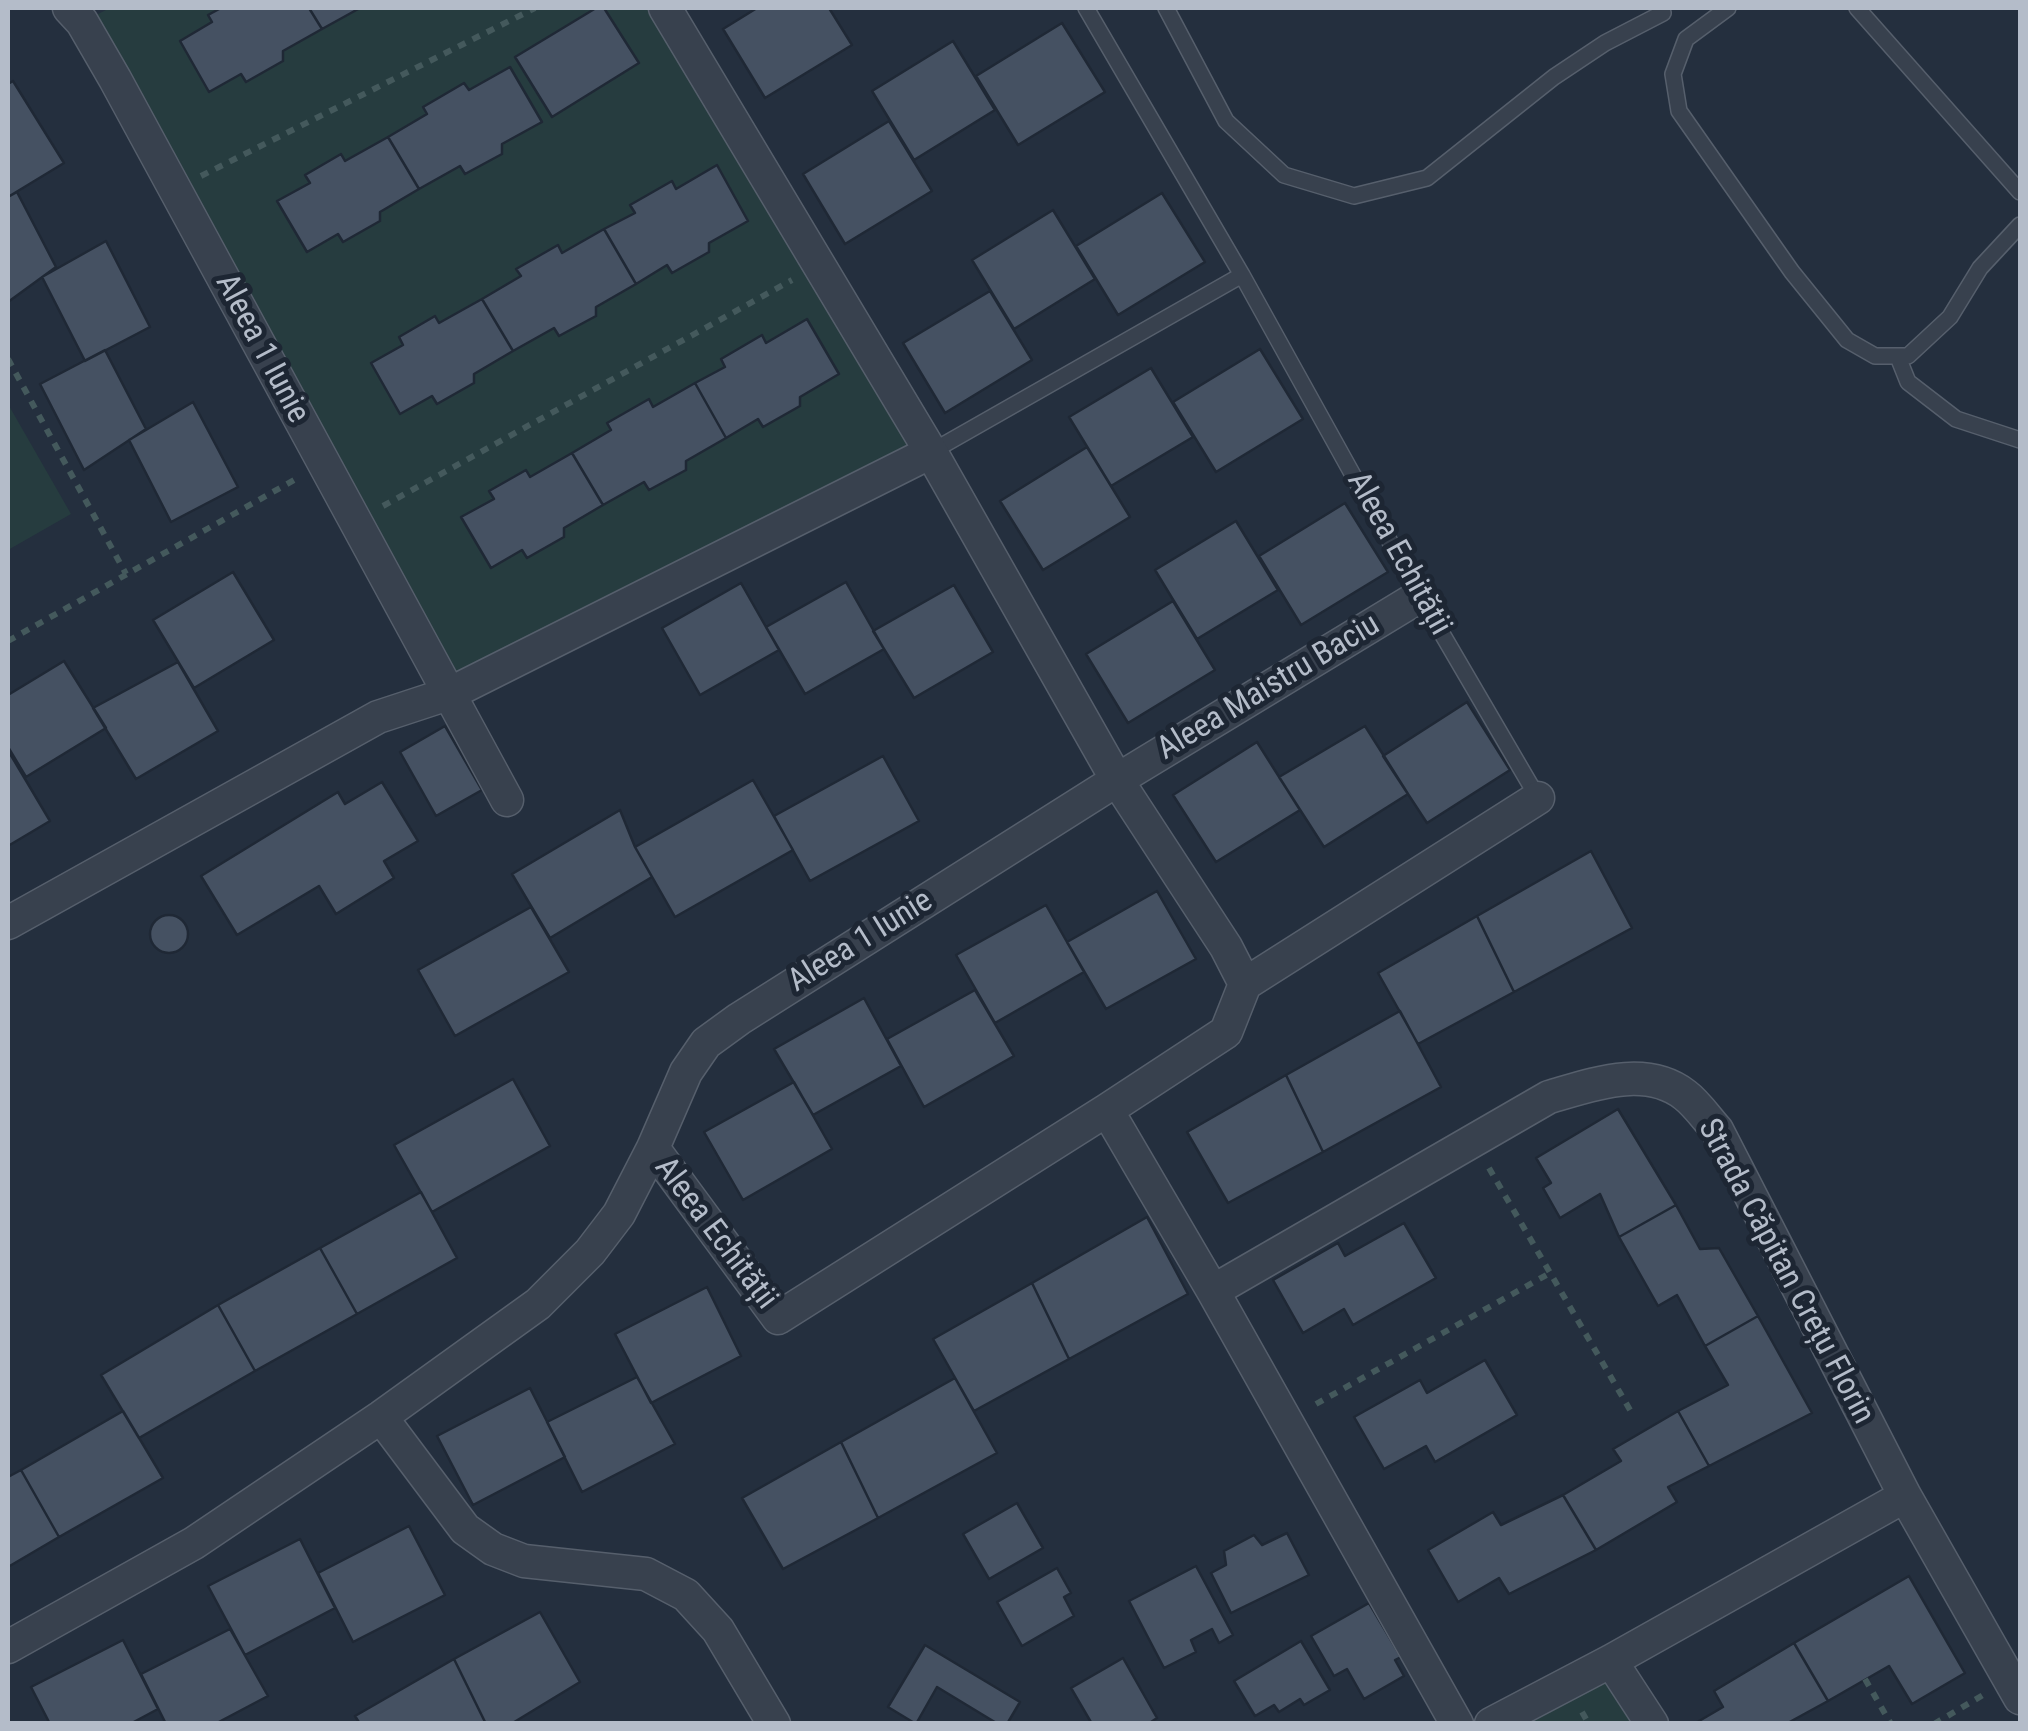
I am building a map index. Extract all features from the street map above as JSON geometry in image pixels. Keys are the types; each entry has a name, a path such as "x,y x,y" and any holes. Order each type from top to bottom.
{"street":[{"path":"665,8 932,452 1118,780 1226,947 1245,984"},
{"name":"Aleea 1 Iunie","path":"87,12 174,190 507,800"},
{"path":"8,924 378,717 451,693 932,452"},
{"name":"Aleea Maistru Baciu","path":"1118,780 1420,596"},
{"name":"Aleea 1 Iunie","path":"654,1148 686,1072 706,1043 1118,780"},
{"name":"Aleea Echității","path":"8,1647 194,1543 382,1418 538,1304 590,1252 620,1214 654,1148 778,1318 1226,1032 1245,984 1538,798"},
{"name":"Strada Căpitan Crețu Florin","path":"1213,1291 1549,1097 1602,1082 1648,1078 1684,1094 1717,1130 1905,1496 2016,1689"},
{"path":"1107,1110 1457,1724"},
{"path":"382,1418 465,1529 493,1549 524,1560 646,1574 686,1595 718,1630 774,1724"},
{"path":"1492,1724 1905,1496"},
{"path":"1611,1661 1652,1724"}],"lane":[{"name":"Aleea Echității","path":"1086,8 1538,798"},
{"path":"1166,8 1226,121 1284,175 1354,196 1427,178 1554,77 1661,10 1686,39"},
{"path":"1728,8 1686,39 1673,74 1679,111 1792,272 1847,340 1875,356 1908,356 1950,317 1980,268 2020,226"},
{"path":"1857,8 2020,192"},
{"path":"932,452 1242,275"},
{"path":"1898,356 1908,382 1956,418 2020,440"}],"path":[{"path":"174,190 535,8"},
{"path":"355,522 820,265"},
{"path":"8,359 126,574"},
{"path":"8,641 323,464"},
{"path":"1473,1141 1633,1415"},
{"path":"1286,1421 1550,1273"},
{"path":"1865,1680 1891,1724"},
{"path":"1934,1724 2016,1689"}],"green space":[{"path":"110,8 665,8 931,452 451,693 82,22"},
{"path":"8,404 71,514 8,550"},
{"path":"1611,1661 1652,1724 1491,1724"}],"building":[{"path":"221,8 309,8 322,29 283,51 283,61 246,82 241,74 209,92 180,41 212,22 208,15"},
{"path":"309,8 360,8 322,29"},
{"path":"596,8 604,8 639,63 552,117 515,57"},
{"path":"757,8 829,8 852,45 765,98 723,29"},
{"path":"1062,23 1105,92 1018,145 976,76"},
{"path":"953,41 995,110 914,160 872,91"},
{"path":"510,67 542,122 502,144 502,154 465,174 460,166 419,189 388,137 427,114 423,107 464,83 469,90"},
{"path":"13,81 64,163 8,197 8,84"},
{"path":"889,121 932,191 845,244 803,174"},
{"path":"388,137 419,189 380,212 380,221 343,242 338,234 307,252 277,201 310,183 305,175 341,154 345,161"},
{"path":"717,165 748,221 709,243 709,252 672,273 667,265 636,284 604,229 635,213 630,205 672,181 676,189"},
{"path":"17,192 56,267 8,302 8,197"},
{"path":"1162,193 1205,262 1118,315 1076,246"},
{"path":"1053,210 1095,279 1014,329 972,260"},
{"path":"604,229 636,284 596,307 596,316 559,336 554,328 513,351 482,299 521,276 516,269 558,245 562,253"},
{"path":"106,241 150,327 85,361 42,277"},
{"path":"990,291 1032,360 945,413 903,343"},
{"path":"482,299 513,351 474,374 474,383 437,404 432,396 400,414 371,363 403,345 399,337 435,316 439,323"},
{"path":"807,319 839,374 800,397 800,406 763,427 758,419 726,438 695,383 725,367 721,359 762,335 766,343"},
{"path":"1260,349 1303,419 1216,472 1173,402"},
{"path":"105,350 146,429 84,470 40,384"},
{"path":"1151,368 1193,437 1111,486 1069,417"},
{"path":"695,383 726,438 686,461 686,470 649,490 644,482 603,505 572,453 611,430 607,423 649,399 653,407"},
{"path":"193,402 238,487 171,522 129,440"},
{"path":"1087,447 1130,517 1043,570 1000,501"},
{"path":"572,453 603,505 564,528 564,537 527,558 522,550 491,568 461,517 494,499 489,491 526,470 530,477"},
{"path":"1345,503 1388,572 1301,625 1259,556"},
{"path":"1236,521 1278,590 1197,639 1155,570"},
{"path":"233,572 274,640 194,688 153,620"},
{"path":"846,582 884,649 805,694 766,627"},
{"path":"741,583 779,650 700,695 662,628"},
{"path":"954,585 993,652 914,698 873,631"},
{"path":"1173,601 1215,670 1128,723 1086,654"},
{"path":"64,661 106,728 26,777 8,747 8,695"},
{"path":"178,662 218,731 136,779 93,708"},
{"path":"1467,702 1510,770 1427,823 1383,756"},
{"path":"445,726 482,790 436,816 400,752"},
{"path":"1365,726 1408,794 1324,847 1279,777"},
{"path":"1257,742 1300,810 1216,862 1173,795"},
{"path":"8,753 50,821 8,846"},
{"path":"883,756 919,821 810,881 774,816"},
{"path":"753,780 793,850 675,917 635,847"},
{"path":"382,782 418,841 384,861 394,878 336,914 319,886 237,935 201,876 338,792 345,804"},
{"path":"620,810 652,877 550,938 512,874"},
{"path":"1591,851 1632,928 1514,992 1477,916"},
{"path":"1157,891 1196,959 1106,1009 1067,942"},
{"path":"1046,905 1084,972 995,1023 956,955"},
{"path":"531,907 569,972 455,1036 418,970"},
{"path":"169,915 182,921 188,934 182,947 169,953 156,947 150,934 156,921"},
{"path":"1477,916 1514,992 1418,1044 1378,973"},
{"path":"975,990 1014,1056 924,1107 887,1039"},
{"path":"864,998 901,1066 813,1115 774,1049"},
{"path":"1400,1011 1441,1087 1323,1152 1286,1075"},
{"path":"1286,1075 1323,1152 1228,1203 1187,1132"},
{"path":"513,1079 550,1146 432,1212 394,1145"},
{"path":"794,1082 832,1149 743,1200 704,1132"},
{"path":"1618,1109 1676,1205 1619,1237 1600,1194 1560,1218 1543,1188 1551,1183 1536,1158"},
{"path":"421,1192 457,1258 357,1314 320,1248"},
{"path":"1676,1205 1700,1249 1719,1248 1758,1316 1705,1346 1677,1295 1658,1306 1619,1237"},
{"path":"1147,1217 1188,1294 1069,1359 1032,1283"},
{"path":"1404,1223 1436,1278 1353,1325 1344,1309 1303,1333 1273,1280 1338,1243 1345,1256"},
{"path":"320,1248 357,1314 255,1371 218,1305"},
{"path":"1032,1283 1069,1359 974,1411 933,1339"},
{"path":"707,1287 741,1356 651,1403 615,1334"},
{"path":"218,1305 255,1371 139,1438 101,1375"},
{"path":"1758,1316 1812,1413 1709,1466 1678,1411 1728,1385 1705,1346"},
{"path":"1485,1360 1517,1415 1435,1462 1426,1446 1384,1469 1354,1417 1420,1380 1427,1393"},
{"path":"637,1377 675,1444 582,1492 547,1422"},
{"path":"955,1378 997,1453 878,1518 841,1442"},
{"path":"530,1388 565,1457 473,1505 437,1436"},
{"path":"123,1411 163,1478 59,1537 21,1470"},
{"path":"1678,1411 1709,1466 1668,1487 1677,1502 1596,1550 1563,1495 1621,1461 1613,1449"},
{"path":"841,1442 878,1518 783,1569 742,1498"},
{"path":"21,1470 59,1537 8,1567 8,1477"},
{"path":"1563,1495 1596,1550 1509,1594 1499,1578 1458,1602 1428,1550 1493,1512 1501,1525"},
{"path":"1017,1503 1043,1548 989,1579 963,1534"},
{"path":"409,1526 445,1595 353,1642 318,1573"},
{"path":"1287,1533 1309,1575 1231,1613 1211,1573 1226,1565 1224,1551 1254,1535 1262,1545"},
{"path":"300,1539 335,1608 245,1655 208,1586"},
{"path":"1196,1566 1233,1635 1219,1643 1212,1629 1191,1640 1196,1652 1164,1668 1129,1601"},
{"path":"1057,1568 1071,1593 1064,1597 1074,1616 1022,1646 997,1602"},
{"path":"1909,1576 1965,1673 1912,1704 1889,1666 1828,1701 1794,1643"},
{"path":"1369,1603 1401,1657 1395,1660 1404,1676 1364,1699 1347,1669 1334,1676 1311,1636"},
{"path":"540,1612 580,1682 511,1724 486,1724 454,1659"},
{"path":"230,1629 268,1696 215,1724 166,1724 141,1674"},
{"path":"123,1640 158,1709 130,1724 50,1724 31,1687"},
{"path":"1301,1641 1330,1690 1304,1705 1300,1699 1279,1712 1274,1705 1255,1716 1234,1681"},
{"path":"1794,1643 1828,1701 1786,1724 1694,1724 1723,1707 1714,1691"},
{"path":"925,1645 1020,1702 1007,1724 998,1724 937,1687 916,1724 888,1707"},
{"path":"1123,1658 1157,1718 1148,1724 1092,1724 1071,1688"},
{"path":"454,1659 486,1724 360,1724 355,1716"}]}
